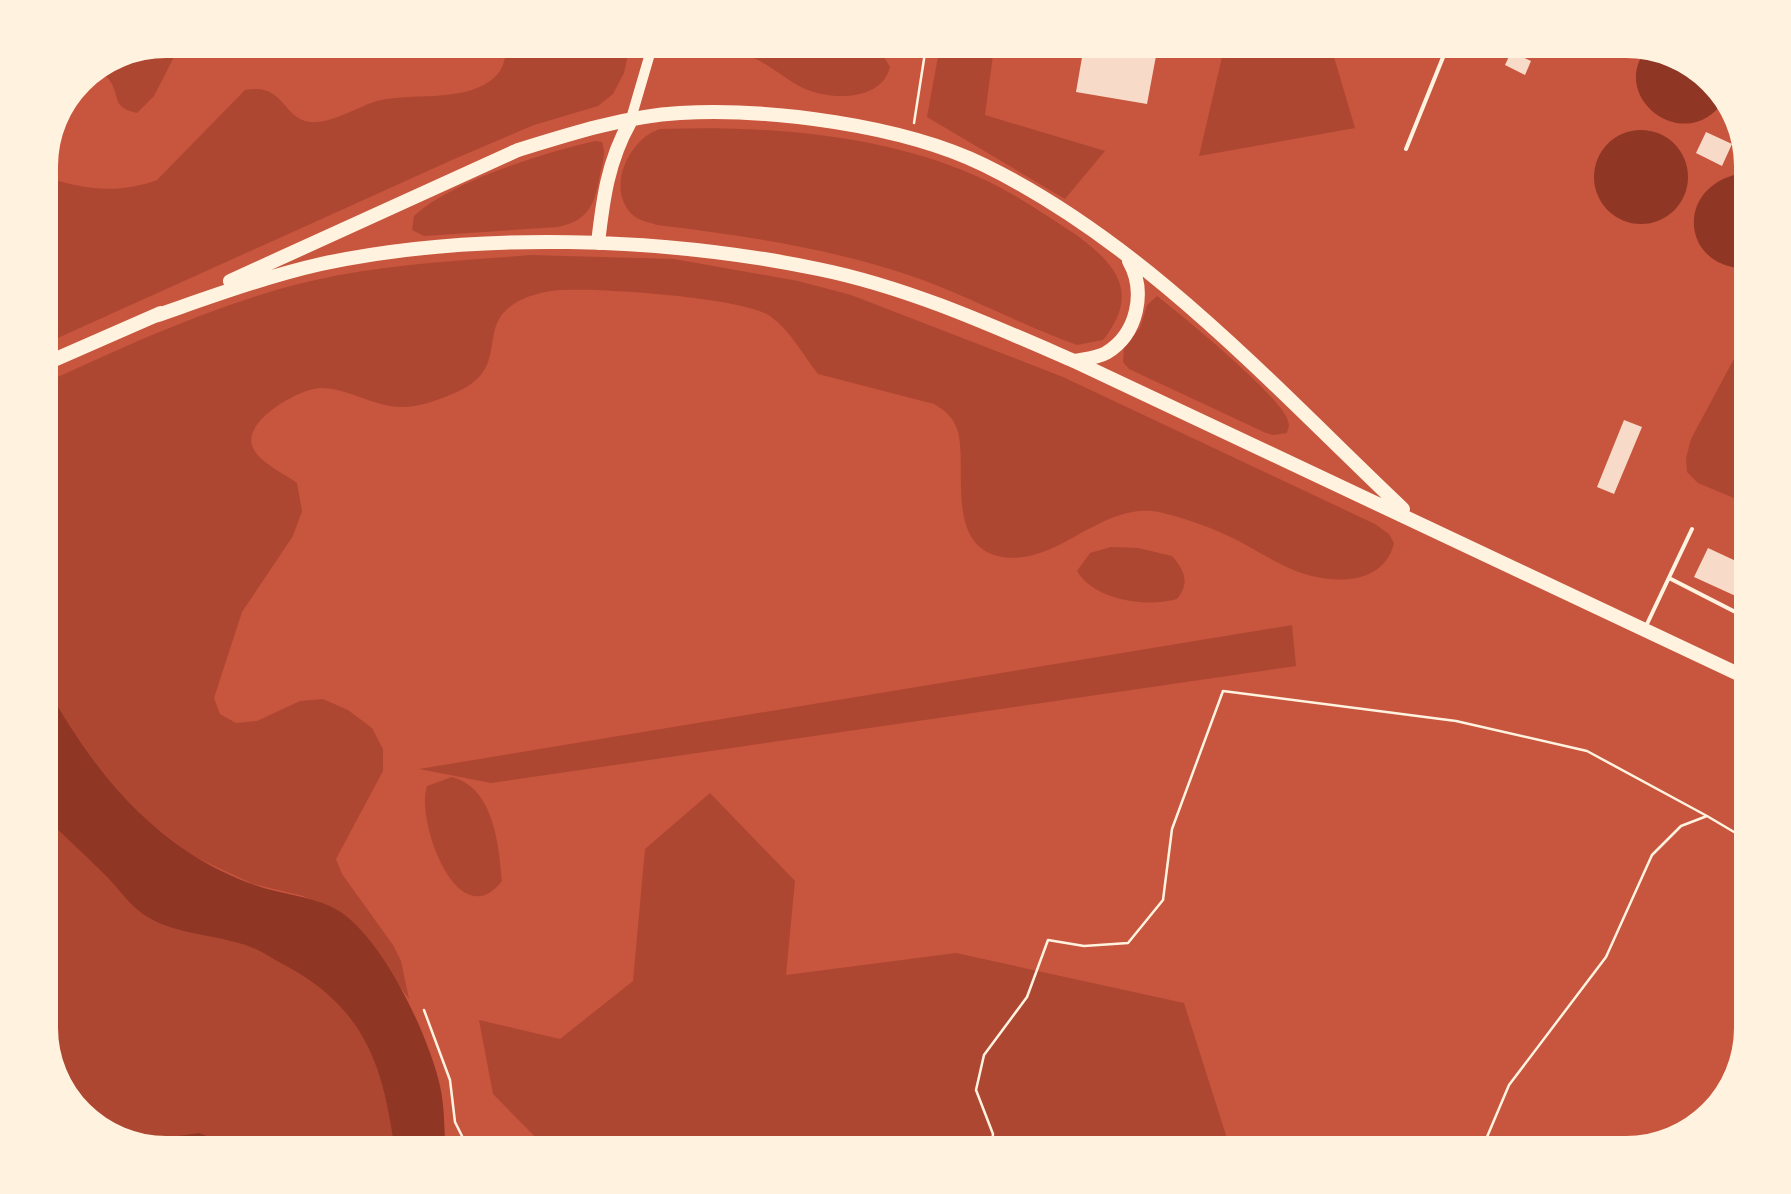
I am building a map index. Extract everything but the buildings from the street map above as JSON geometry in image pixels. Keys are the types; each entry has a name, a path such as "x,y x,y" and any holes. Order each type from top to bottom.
{"main road":[{"path":"58,358 518,150 562,136 678,113 752,114 825,121 912,139 981,163 1049,201 1124,253 1238,351 1415,520"},
{"path":"598,244 607,172 630,122"},
{"path":"155,316 251,282 340,261 409,250 500,243 598,244 736,255 820,269 968,316 1074,361 1734,672"},
{"path":"1074,361 1103,355 1120,342 1139,305 1139,279 1124,253"}],"street":[{"path":"630,122 649,57"}],"lane":[{"path":"1406,149 1443,57"},
{"path":"1644,629 1692,528"},
{"path":"1669,578 1734,611"}],"path":[{"path":"912,139 924,57"},
{"path":"993,1136 976,1090 984,1055 1027,996 1048,940 1084,946 1128,943 1163,900 1172,829 1223,691 1456,721 1587,751 1734,832"},
{"path":"1487,1136 1509,1086 1606,957 1652,855 1681,826 1707,816"},
{"path":"424,1010 450,1080 455,1122 462,1136"}],"shaded area":[{"path":"174,57 154,96 137,113 123,108 105,76 124,66"},
{"path":"505,57 627,57 613,94 598,106 534,125 452,160 58,338 58,181 113,189 157,180 245,90 268,91 301,119 318,122 391,98 450,95 478,88 502,68"},
{"path":"751,57 884,57 890,67 877,86 841,96 803,88"},
{"path":"938,57 993,57 985,115 1105,151 1065,199 927,117"},
{"path":"1222,57 1334,57 1355,128 1199,156"},
{"path":"1642,58 1673,69 1702,89 1717,108 1694,123 1675,123 1658,115 1644,102 1637,86 1637,67"},
{"path":"660,129 821,135 902,150 976,176 1039,210 1102,256 1119,280 1122,293 1114,323 1103,340 1077,345 940,287 856,259 639,219 625,205 621,193 624,167 639,143"},
{"path":"1641,130 1659,133 1674,144 1685,159 1685,195 1674,210 1659,221 1641,224 1623,221 1608,210 1597,195 1594,177 1597,159 1608,144 1623,133"},
{"path":"602,142 604,150 598,185 589,210 577,220 557,227 424,236 412,230 414,216 451,191 526,160"},
{"path":"1734,176 1734,267 1711,258 1694,228 1695,212 1703,196 1717,183"},
{"path":"531,255 674,259 798,281 851,295 1063,377 1375,524 1394,543 1388,558 1366,575 1351,579 1320,578 1291,569 1201,524 1159,512 1137,511 1116,516 1036,554 1016,558 994,555 979,547 964,519 958,432 946,412 934,404 818,374 770,316 701,299 606,291 541,293 516,302 501,316 484,371 474,382 445,397 401,407 331,389 300,393 265,416 252,435 252,445 259,457 297,483 302,511 293,536 242,612 214,698 220,714 236,723 257,721 300,701 323,699 348,710 372,728 383,749 383,771 336,859 342,874 393,945 401,961 409,999 353,922 303,896 253,884 193,856 148,822 104,778 58,707 58,377 173,326 276,290 420,264"},
{"path":"1157,296 1265,390 1287,418 1287,433 1266,433 1129,369 1123,362 1124,347 1140,328 1147,305"},
{"path":"1734,359 1734,498 1698,483 1687,472 1691,439"},
{"path":"1111,547 1172,556 1184,577 1184,588 1177,599 1136,602 1095,589 1077,571 1090,553"},
{"path":"1292,625 1296,666 491,783 419,769"},
{"path":"58,706 104,774 166,836 236,878 332,907 368,938 400,986 425,1040 442,1094 445,1136 392,1136 385,1094 366,1044 335,1001 313,983 255,949 160,923 131,904 58,829"},
{"path":"452,777 477,793 492,820 502,881 486,895 470,895 456,885 443,868 427,823 427,786"},
{"path":"710,793 795,881 786,975 956,953 1184,1003 1226,1136 534,1136 493,1094 479,1020 560,1039 633,981 645,849"},
{"path":"58,829 143,914 172,928 255,949 313,983 335,1001 353,1022 377,1068 392,1136 151,1136 118,1125 89,1105 66,1070 58,1036"}]}
